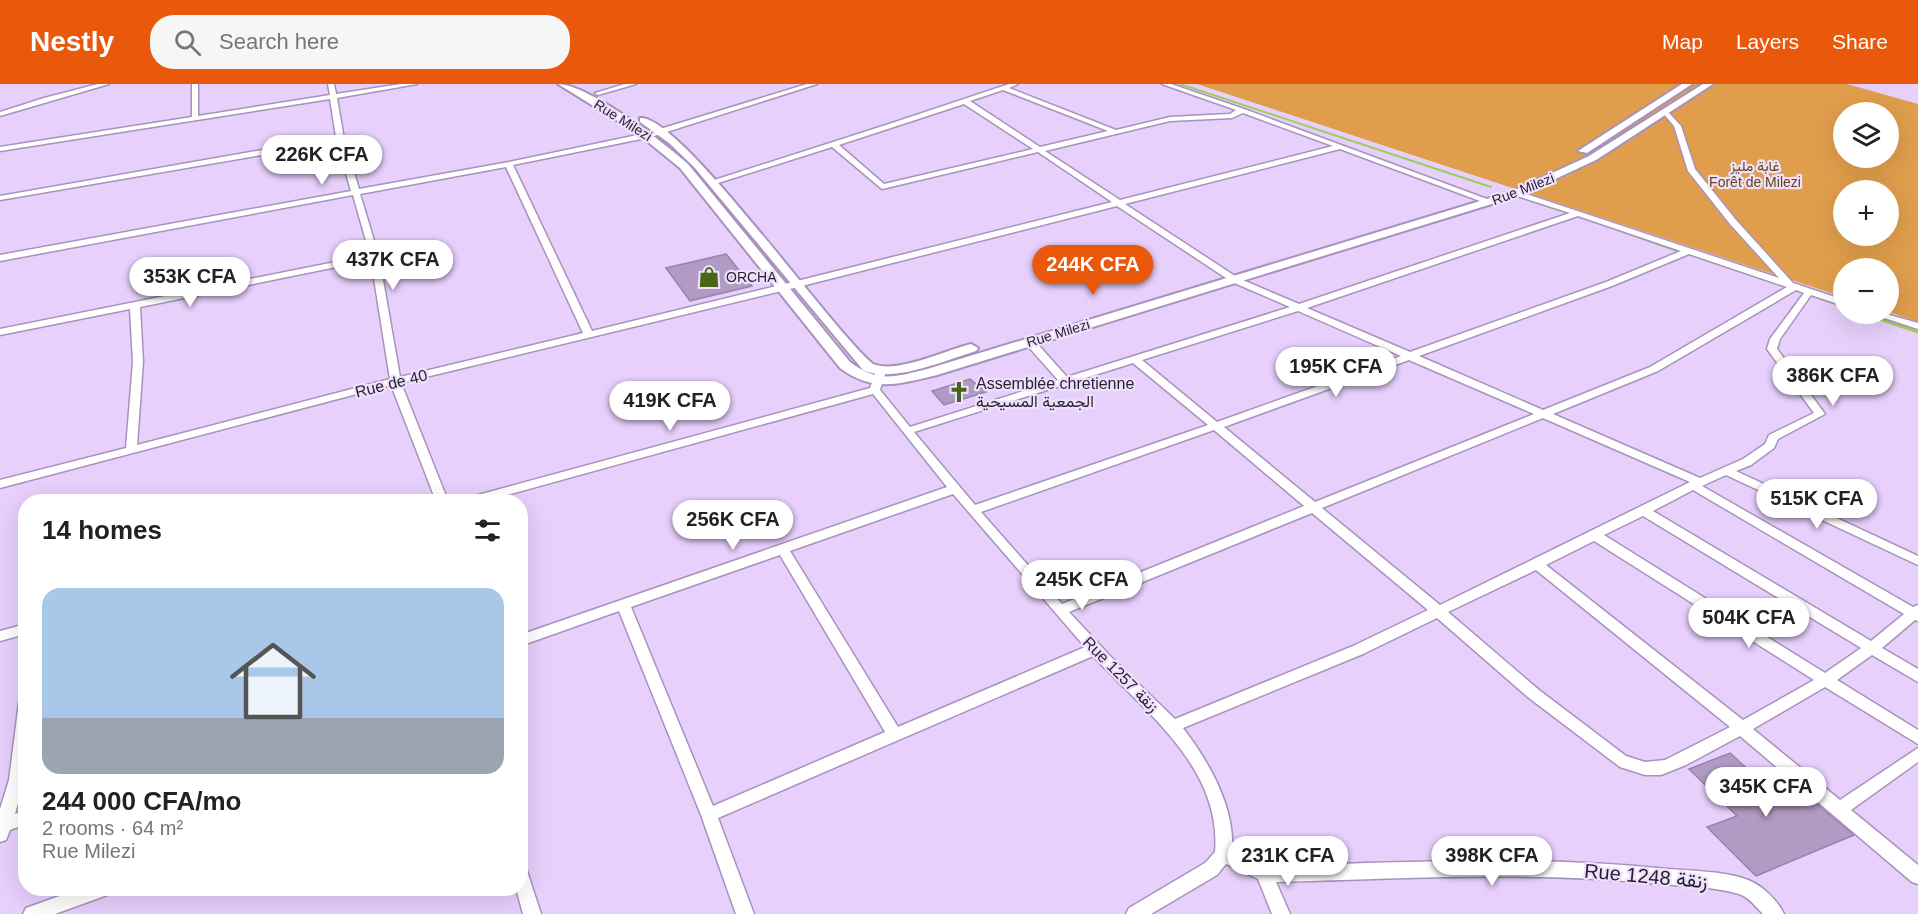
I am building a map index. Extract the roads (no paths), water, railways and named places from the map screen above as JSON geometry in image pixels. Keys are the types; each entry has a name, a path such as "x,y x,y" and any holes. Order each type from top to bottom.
{"street":[{"path":"0,114 46,99 106,84"},
{"path":"195,84 195,119"},
{"path":"331,84 340,139 375,257 395,381 439,494"},
{"path":"0,149 414,84"},
{"name":"Rue Milezi","path":"562,84 683,148 855,354 872,369 877,381"},
{"name":"Rue Milezi","path":"583,84 654,132 844,365 856,374 877,381 892,381 932,372 1517,193 1570,170 1608,150 1709,84"},
{"path":"598,93 633,84"},
{"path":"0,258 509,164 654,132 814,84"},
{"path":"712,182 1015,84"},
{"path":"1165,84 1491,202"},
{"name":"Rue Milezi","path":"877,381 908,367 1477,197 1561,163 1600,141 1688,84"},
{"path":"1003,88 1116,132"},
{"path":"965,101 1115,203 1235,280 1697,484 1917,613 1828,680 1742,728 1661,768 1634,767 1621,760 1534,694 1438,611 1136,360"},
{"path":"833,144 882,187 1182,117 1232,116 1242,110"},
{"path":"1666,112 1677,126 1691,169 1732,222 1793,288"},
{"path":"0,198 340,139"},
{"name":"Rue de 40","path":"0,484 395,381 783,288 1339,147"},
{"path":"509,164 589,334"},
{"path":"1517,193 1686,252 1833,300"},
{"path":"907,431 1297,308 1576,214"},
{"path":"974,510 1216,426 1609,284 1686,252"},
{"path":"0,332 375,257"},
{"path":"1060,610 1654,369 1793,288"},
{"path":"1173,726 1358,650 1596,536 1697,484 1747,462 1770,446 1773,437 1820,414 1772,349 1775,339 1809,292"},
{"path":"131,451 138,362 135,304"},
{"path":"1899,321 1918,326"},
{"path":"1030,342 1066,382"},
{"path":"495,494 877,381"},
{"name":"Rue 1257 زنقة","path":"877,381 907,431 955,489 1095,649 1173,726 1197,760 1209,786 1225,844 1223,855"},
{"path":"1728,472 1918,561"},
{"path":"528,638 955,489"},
{"path":"1645,512 1918,676"},
{"path":"1596,536 1918,738"},
{"path":"783,550 896,735"},
{"path":"1537,564 1742,728 1918,876"},
{"path":"624,606 709,815 745,914"},
{"path":"0,636 18,630"},
{"path":"709,815 1095,649"},
{"path":"1840,809 1918,754"},
{"path":"2,830 18,764"},
{"path":"2,830 18,821"},
{"path":"1135,914 1211,869 1223,855"},
{"name":"Rue 1248 زنقة","path":"1223,855 1264,874 1521,868 1606,871 1716,882 1745,887 1758,896 1775,914"},
{"path":"1264,874 1281,914"},
{"path":"32,914 82,896"},
{"path":"527,896 532,914"}],"waterway":[{"path":"1180,84 1491,187"},
{"path":"1531,201 1565,212"},
{"path":"1581,217 1598,223"},
{"path":"1594,221 1676,250"},
{"path":"1717,263 1782,285"},
{"path":"1817,297 1833,302"},
{"path":"1894,324 1918,332"}],"place":[{"name":"ORCHA","path":"709,277"},
{"name":"Assemblée chretienne الجمعية المسيحية","path":"959,392"}],"park label":[{"name":"غابة مليز Forêt de Milezi","path":"1755,174"}]}
